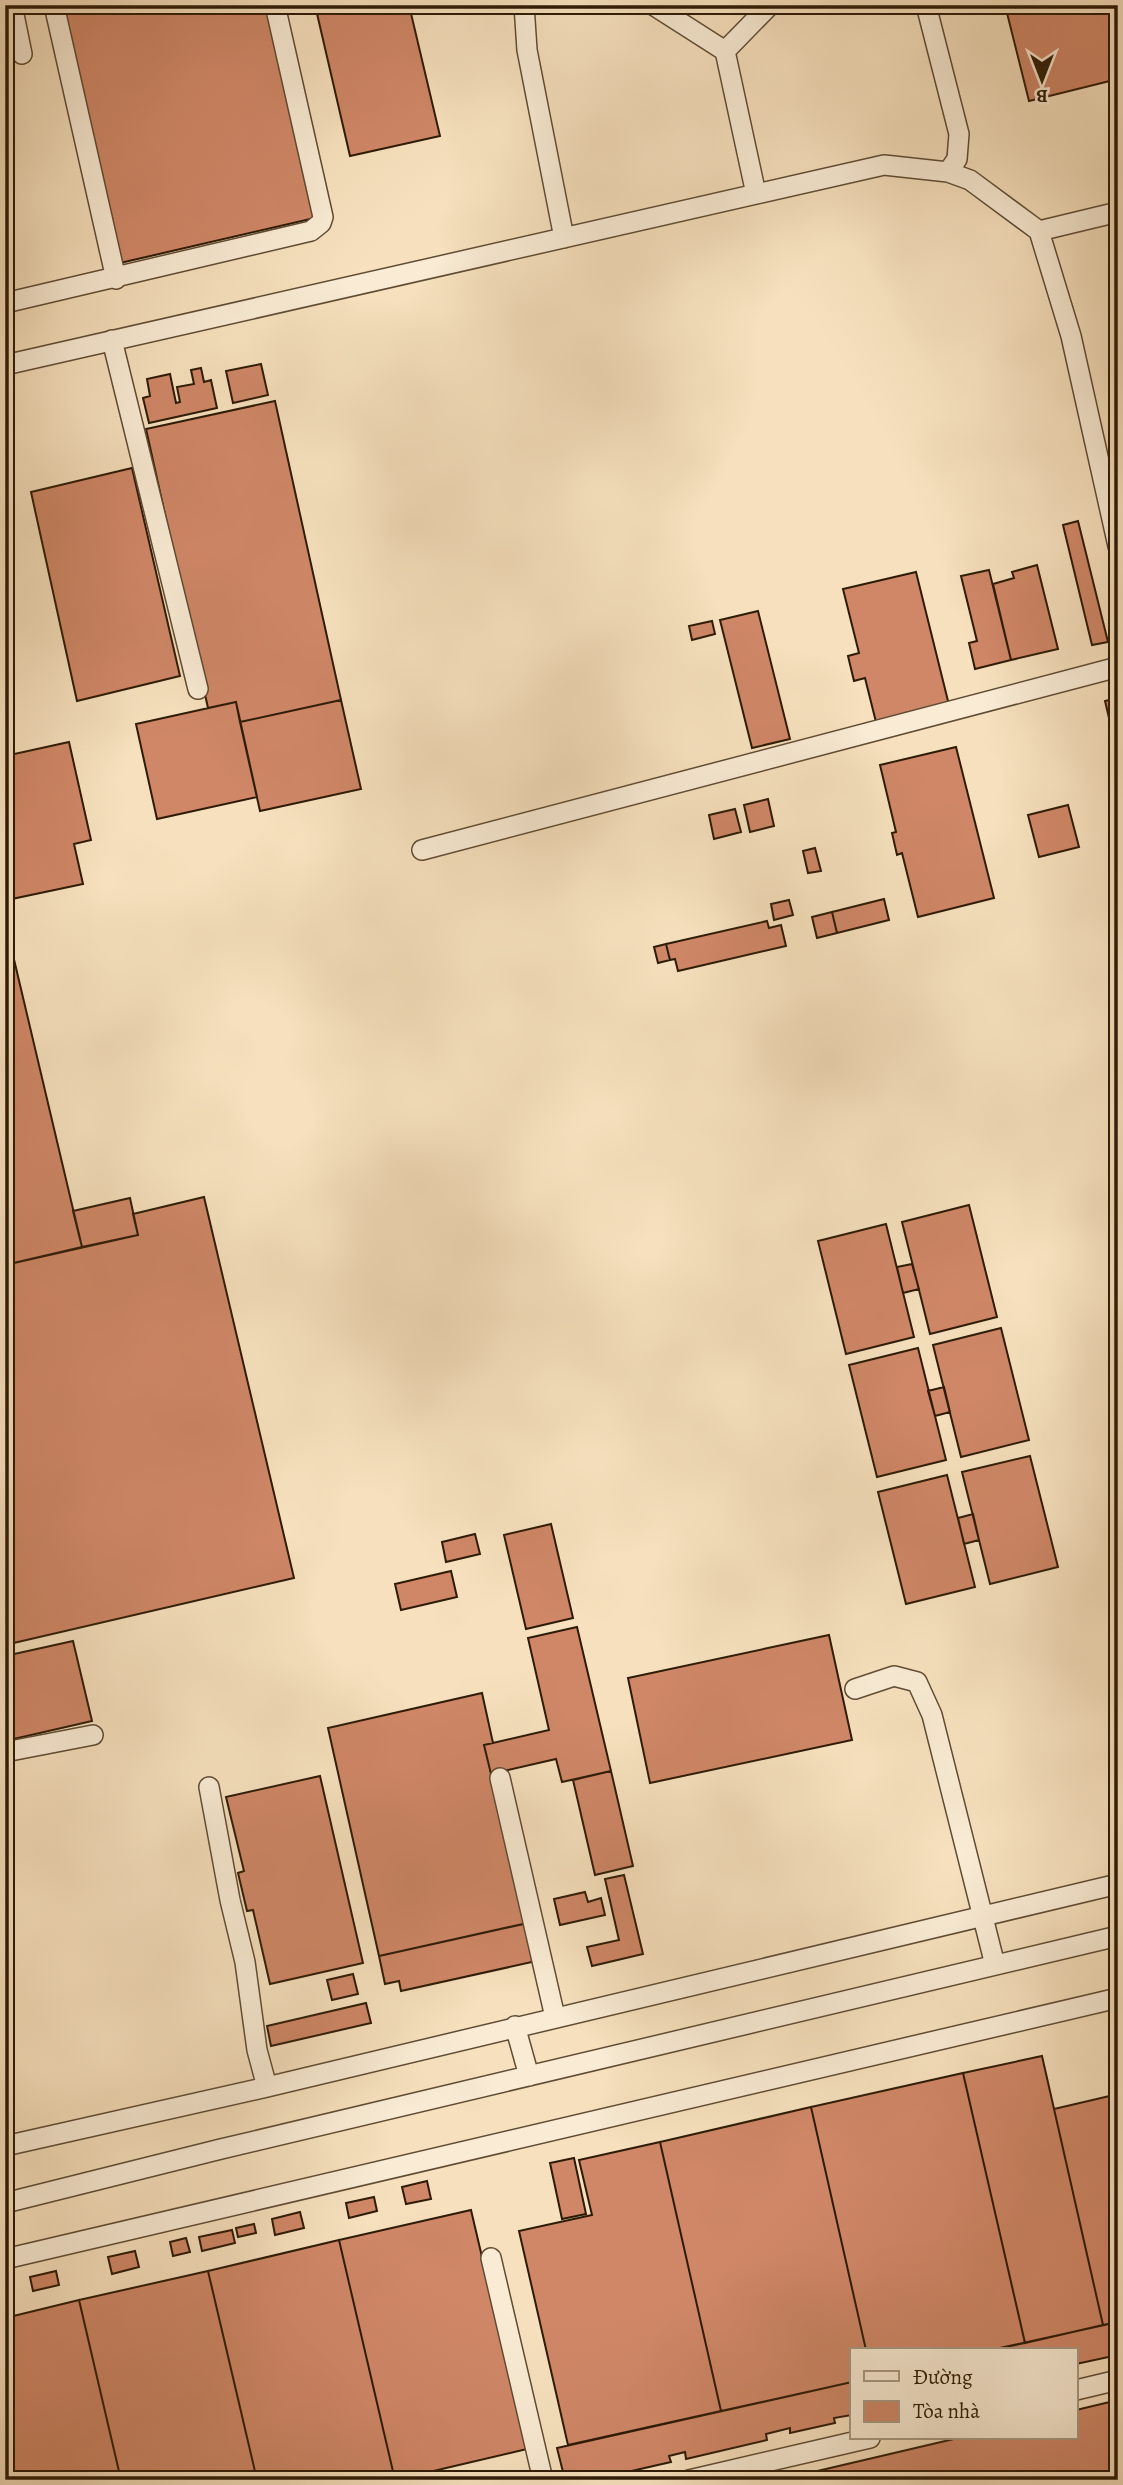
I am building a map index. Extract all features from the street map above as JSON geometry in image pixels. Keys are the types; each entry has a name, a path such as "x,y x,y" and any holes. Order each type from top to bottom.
{"street":[{"path":"12,5 22,54"},
{"path":"54,5 116,279"},
{"path":"5,303 311,232 321,222 323,217 275,5"},
{"path":"524,5 527,50 564,238"},
{"path":"653,5 725,51 756,194"},
{"path":"725,51 770,5"},
{"path":"926,5 959,134 957,159 948,172"},
{"path":"5,365 884,165 948,172 970,180 1039,231 1071,336 1118,546"},
{"path":"1039,231 1118,212"},
{"path":"112,340 198,690"},
{"path":"422,850 1118,667"},
{"path":"855,1689 894,1676 917,1682 932,1715 995,1965"},
{"path":"5,1752 93,1735"},
{"path":"500,1778 555,2017"},
{"path":"209,1787 245,1962 257,2050 267,2087"},
{"path":"5,2146 267,2087 1118,1884"},
{"path":"5,2203 1118,1936"},
{"path":"5,2259 1118,1998"},
{"path":"515,2026 529,2076"},
{"path":"491,2258 543,2480"},
{"path":"1078,2390 1118,2380"},
{"path":"689,2480 861,2440"}],"building":[{"path":"59,5 269,5 319,217 120,263"},
{"path":"315,5 409,5 440,136 350,156"},
{"path":"1005,5 1118,5 1118,79 1029,101"},
{"path":"261,364 268,395 233,403 226,371"},
{"path":"201,368 204,382 211,380 217,408 149,423 143,398 150,396 147,379 170,374 176,403 180,402 177,387 194,384 191,370"},
{"path":"275,401 341,700 240,722 236,702 208,708 146,429"},
{"path":"132,468 180,676 77,701 31,492"},
{"path":"1078,521 1108,642 1092,645 1063,525"},
{"path":"1037,565 1058,649 1011,660 993,584 1014,578 1012,572"},
{"path":"989,570 1011,660 975,669 969,643 977,641 961,576"},
{"path":"916,572 950,709 877,726 865,678 854,681 848,656 859,653 843,589"},
{"path":"758,611 790,739 752,748 720,620"},
{"path":"712,621 715,634 692,640 689,626"},
{"path":"1118,698 1118,734 1113,735 1105,701"},
{"path":"341,700 361,789 260,811 240,722"},
{"path":"236,702 257,797 157,819 136,724"},
{"path":"69,742 91,840 74,844 83,884 7,900 5,756"},
{"path":"956,747 994,898 918,917 902,853 897,855 892,833 896,832 880,765"},
{"path":"768,799 774,826 750,832 744,805"},
{"path":"1068,805 1079,847 1039,857 1028,815"},
{"path":"735,809 741,832 714,839 709,815"},
{"path":"815,848 821,871 808,873 803,851"},
{"path":"884,899 889,920 837,933 832,912"},
{"path":"789,900 793,915 774,920 771,904"},
{"path":"832,912 837,933 817,938 812,917"},
{"path":"767,921 769,928 781,925 786,946 678,971 675,959 670,960 666,944"},
{"path":"5,934 8,934 82,1247 5,1265"},
{"path":"666,944 670,960 658,963 654,947"},
{"path":"204,1197 294,1578 5,1645 5,1265 138,1235 133,1214"},
{"path":"130,1198 138,1235 82,1247 73,1211"},
{"path":"969,1205 997,1317 930,1334 902,1222"},
{"path":"886,1224 914,1337 846,1354 818,1241"},
{"path":"912,1264 919,1289 903,1293 897,1267"},
{"path":"1001,1328 1029,1440 961,1457 933,1345"},
{"path":"918,1348 946,1460 877,1477 849,1365"},
{"path":"944,1387 950,1412 935,1416 928,1391"},
{"path":"1030,1456 1058,1567 990,1584 962,1472"},
{"path":"947,1475 975,1587 906,1604 878,1492"},
{"path":"973,1514 979,1540 964,1544 958,1518"},
{"path":"551,1524 573,1618 526,1629 504,1535"},
{"path":"475,1534 480,1554 446,1562 442,1542"},
{"path":"451,1571 457,1597 401,1610 395,1584"},
{"path":"577,1627 611,1771 562,1782 556,1759 491,1774 484,1745 549,1730 528,1638"},
{"path":"829,1635 852,1740 650,1783 628,1678"},
{"path":"73,1641 92,1721 5,1741 5,1656"},
{"path":"482,1693 493,1743 484,1745 491,1774 499,1772 533,1922 379,1956 328,1728"},
{"path":"611,1771 633,1866 595,1875 573,1780"},
{"path":"320,1776 363,1963 270,1984 253,1910 247,1911 238,1873 244,1871 226,1797"},
{"path":"624,1875 643,1954 592,1966 587,1947 619,1940 605,1879"},
{"path":"585,1892 588,1902 601,1898 605,1915 560,1925 554,1899"},
{"path":"541,1920 550,1958 401,1991 399,1981 385,1984 379,1956"},
{"path":"353,1974 358,1994 332,2000 327,1980"},
{"path":"366,2003 371,2023 271,2046 267,2026"},
{"path":"1042,2056 1103,2325 1025,2343 963,2073"},
{"path":"963,2073 1025,2343 1001,2348 866,2348 811,2107"},
{"path":"1118,2094 1118,2322 1103,2325 1054,2109"},
{"path":"811,2107 866,2348 850,2348 850,2382 721,2411 660,2142"},
{"path":"660,2142 721,2411 568,2445 519,2231 592,2215 579,2160"},
{"path":"574,2158 586,2214 562,2219 550,2163"},
{"path":"427,2181 431,2199 406,2204 402,2187"},
{"path":"374,2197 377,2211 349,2218 346,2203"},
{"path":"471,2210 527,2449 395,2480 339,2240"},
{"path":"300,2212 304,2228 275,2235 272,2219"},
{"path":"254,2224 256,2233 238,2237 236,2228"},
{"path":"232,2230 235,2243 202,2251 199,2237"},
{"path":"186,2238 190,2252 173,2256 170,2242"},
{"path":"339,2240 395,2480 257,2480 208,2271"},
{"path":"135,2251 139,2267 112,2274 108,2257"},
{"path":"56,2271 59,2285 33,2291 30,2277"},
{"path":"208,2271 257,2480 121,2480 79,2300"},
{"path":"79,2300 121,2480 5,2480 5,2318"},
{"path":"1118,2322 1118,2355 1078,2364 1078,2348 1000,2348"},
{"path":"850,2382 850,2415 834,2418 835,2423 790,2433 790,2428 766,2434 767,2440 686,2459 685,2452 669,2456 671,2462 605,2477 604,2474 580,2480 565,2480 557,2448"},
{"path":"1118,2400 1118,2480 779,2480 949,2440 1078,2440 1078,2410"}]}
